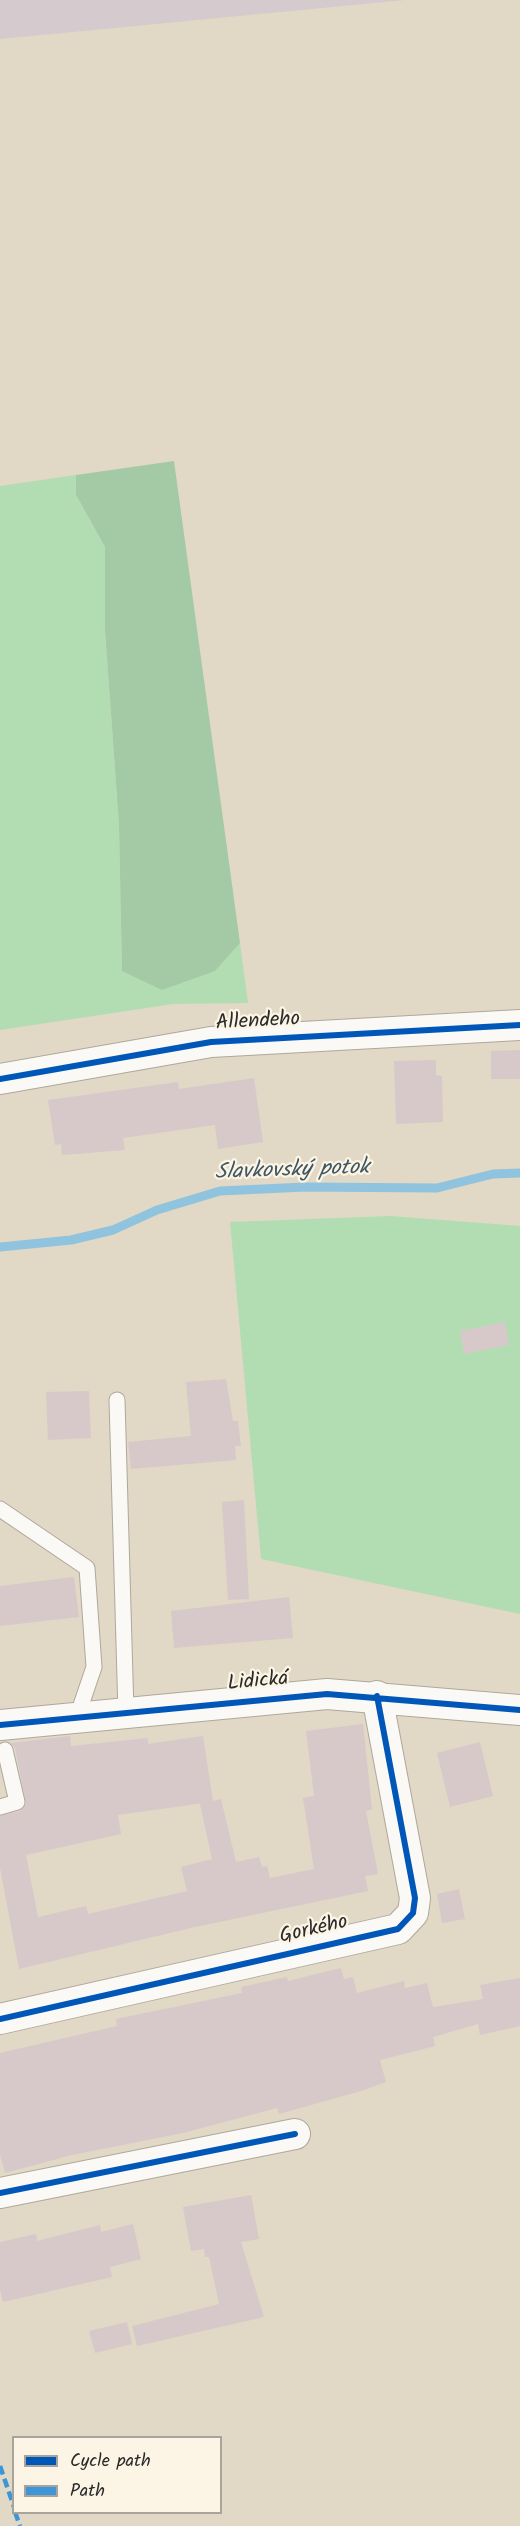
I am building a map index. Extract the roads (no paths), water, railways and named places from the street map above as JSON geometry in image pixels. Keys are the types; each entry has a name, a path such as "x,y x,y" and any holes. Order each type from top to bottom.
{"street":[{"name":"Allendeho","path":"0,1079 211,1042 520,1025"},
{"name":"Lidická","path":"2,1738 77,1717 327,1694 377,1696 520,1710"},
{"name":"Gorkého","path":"0,2019 398,1929 413,1914 415,1898 377,1696"},
{"path":"0,2193 295,2134"}],"lane":[{"path":"117,1400 126,1713"},
{"path":"0,1509 87,1568 94,1667 77,1717"},
{"path":"0,1807 17,1803 2,1738"}],"waterway":[{"name":"Slavkovský potok","path":"0,1247 71,1240 113,1230 157,1210 220,1191 305,1187 437,1188 493,1174 520,1173"}]}
